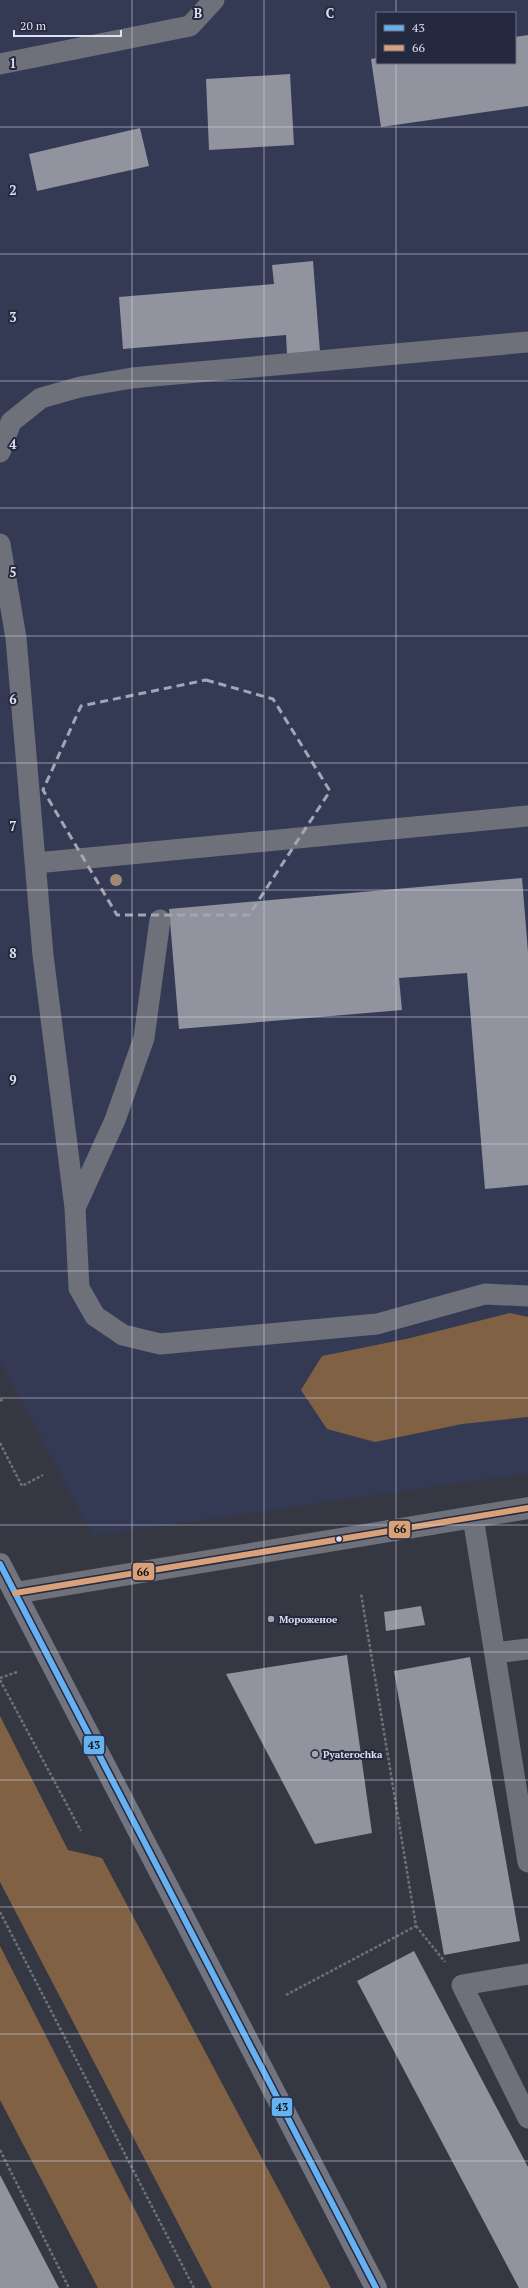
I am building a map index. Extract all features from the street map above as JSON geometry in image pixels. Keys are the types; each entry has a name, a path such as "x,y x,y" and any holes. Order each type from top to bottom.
{"main road":[{"path":"0,1564 376,2288"}],"street":[{"path":"16,1593 528,1508"}],"lane":[{"path":"0,64 190,26 214,0"},
{"path":"0,452 11,422 41,398 80,387 132,378 528,342"},
{"path":"0,544 16,638 43,955 75,1208 79,1288 95,1316 123,1335 160,1344 377,1324 485,1294 528,1296"},
{"path":"36,863 528,816"},
{"path":"75,1208 115,1120 144,1038 160,920"},
{"path":"473,1517 495,1653 520,1760 528,1856"},
{"path":"495,1653 528,1649"},
{"path":"528,1974 462,1985 528,2118"}],"path":[{"path":"0,1401 4,1399"},
{"path":"0,1443 22,1486 43,1475"},
{"path":"361,1593 416,1926 462,1985"},
{"path":"17,1672 0,1679 80,1831"},
{"path":"0,1912 194,2288"},
{"path":"286,1995 416,1926"},
{"path":"0,2150 69,2288"}],"highlighted area":[{"path":"206,680 273,699 330,791 249,915 117,915 43,790 81,706"}],"shaded area":[{"path":"0,0 528,0 528,1473 93,1536 0,1361"},
{"path":"510,1313 528,1317 528,1417 462,1424 375,1442 327,1429 301,1390 322,1356 406,1339"},
{"path":"0,1716 68,1850 102,1858 331,2288 212,2288 0,1882"},
{"path":"0,1946 175,2288 98,2288 0,2100"}],"building":[{"path":"528,35 528,106 381,127 371,59 376,58 376,64 516,64 516,37"},
{"path":"290,74 294,145 209,150 206,79"},
{"path":"140,128 149,166 37,191 29,154"},
{"path":"313,261 320,352 287,354 286,335 123,349 119,297 274,284 272,265"},
{"path":"522,878 528,952 528,1185 485,1189 467,973 399,978 402,1010 179,1029 169,909"},
{"path":"421,1606 425,1625 386,1631 384,1612"},
{"name":"Pyaterochka","path":"347,1655 372,1833 315,1844 226,1674"},
{"path":"470,1657 520,1941 444,1955 394,1671"},
{"path":"414,1951 528,2167 528,2288 519,2288 357,1981"},
{"path":"0,2175 59,2288 0,2288"}],"transit line":[{"name":"66","path":"15,1593 528,1508"},
{"name":"43","path":"0,1564 376,2288"}],"place":[{"name":"Мороженое","path":"271,1619"},
{"name":"Pyaterochka","path":"315,1754"}]}
